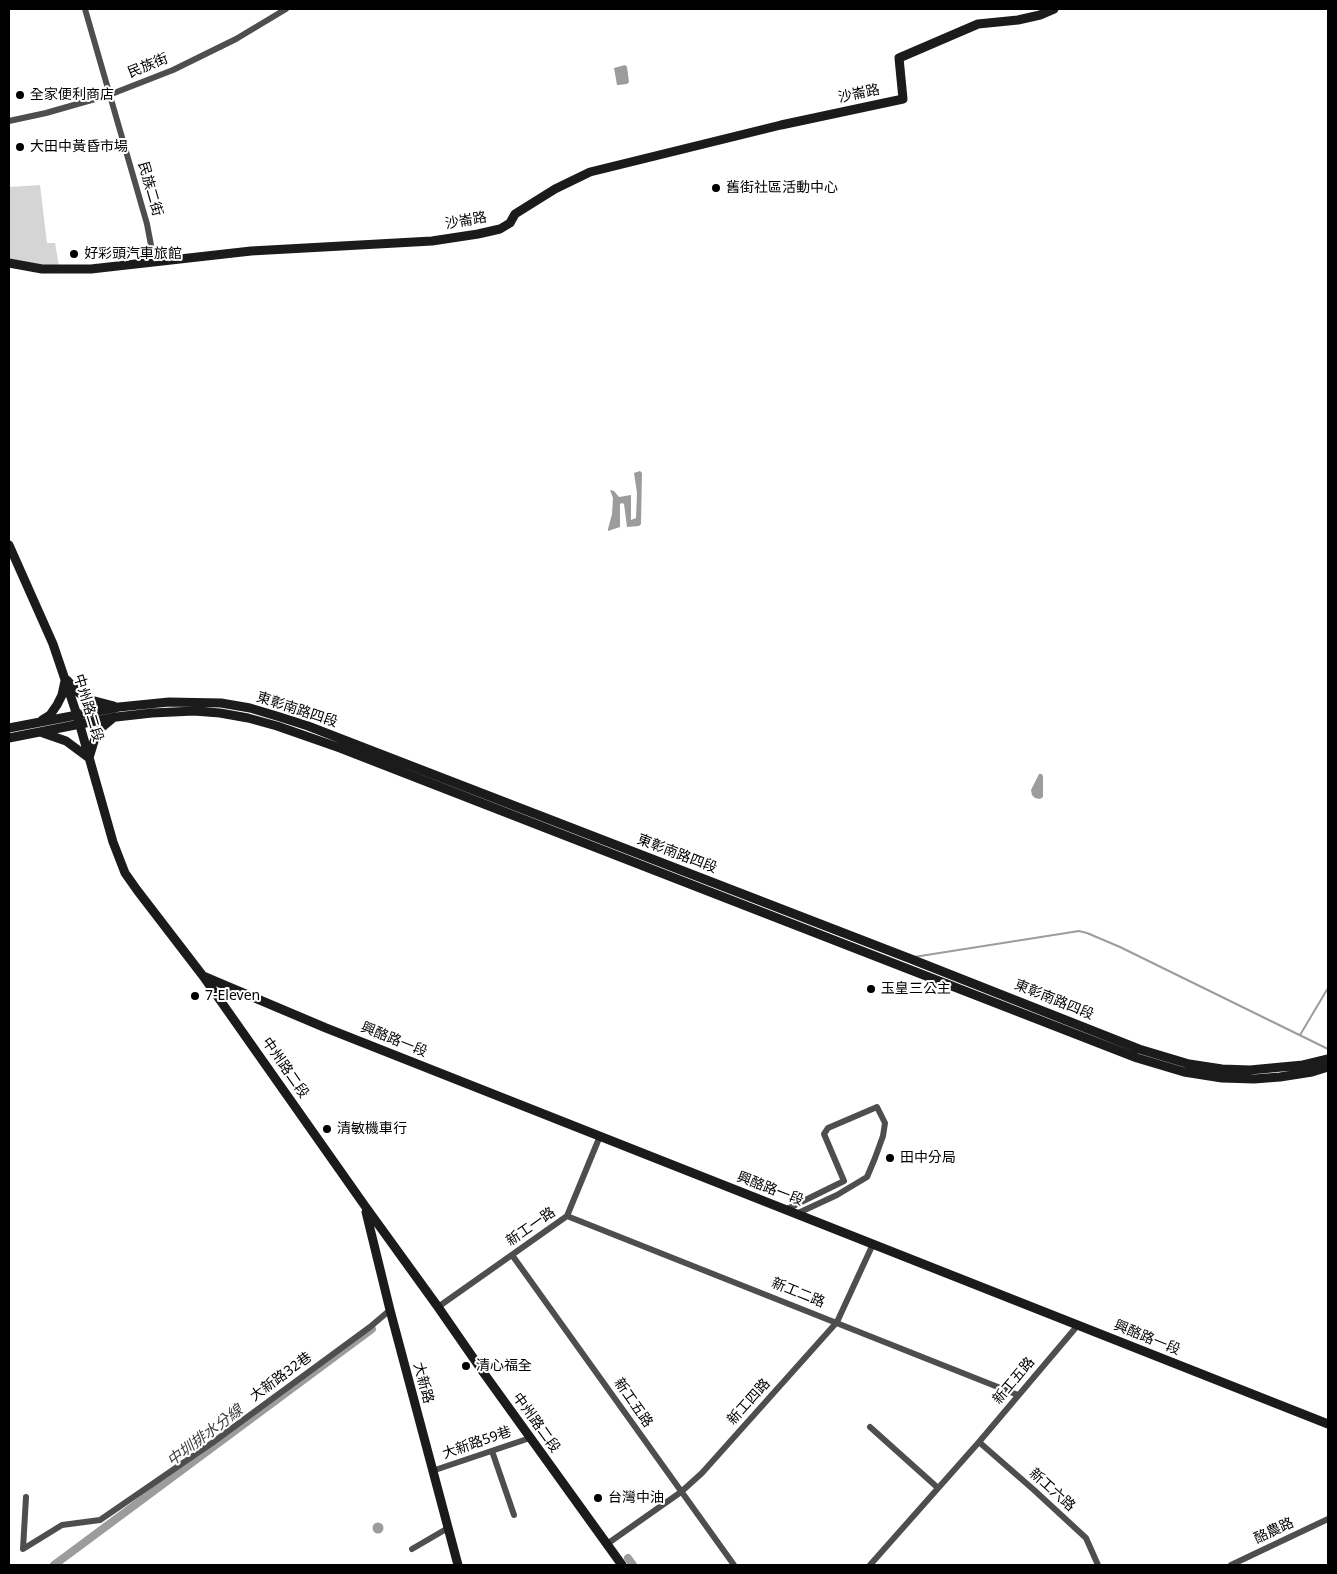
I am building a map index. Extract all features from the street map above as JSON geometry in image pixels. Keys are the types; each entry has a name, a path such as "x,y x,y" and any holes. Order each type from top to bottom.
{"street":[{"name":"民族二街","path":"85,9 147,224 154,261"},
{"name":"民族街","path":"9,121 46,113 109,95 182,66 236,39 286,9"},
{"name":"沙崙路","path":"9,263 42,269 81,270 251,251 432,241 478,234 505,227 510,223 515,214 555,189 590,172 781,125 904,99 900,58 978,24 1018,20 1040,15 1054,9"},
{"name":"中州路二段","path":"9,545 53,644 78,720 113,842 125,872 203,976 364,1206 622,1565"},
{"path":"65,678 79,693 91,700 119,707"},
{"path":"37,722 50,715 57,705 62,695 65,678"},
{"name":"東彰南路四段","path":"9,738 37,732 119,707 169,702 205,702 250,708 280,717 1139,1048 1189,1064 1222,1069 1277,1069 1303,1065 1328,1058"},
{"name":"東彰南路四段","path":"9,728 37,722 159,712 194,711 248,718 349,751 1137,1058 1184,1072 1222,1078 1254,1079 1295,1076 1325,1069"},
{"path":"37,732 66,741 89,758 95,738 101,728 116,717"},
{"name":"興酪路一段","path":"203,976 326,1028 1328,1424"},
{"path":"785,1210 844,1181 824,1134 828,1128 877,1107 885,1123 883,1136 866,1176 837,1195 796,1214"},
{"name":"新工一路","path":"438,1307 567,1216 600,1136"},
{"name":"大新路","path":"364,1206 458,1565"},
{"name":"新工二路","path":"567,1216 1018,1395"},
{"name":"新工四路","path":"607,1544 681,1492 702,1473 837,1322 873,1244"},
{"name":"新工五路","path":"512,1255 734,1565"},
{"name":"大新路32巷","path":"26,1497 23,1549 62,1525 100,1520 212,1443 370,1327 390,1310"},
{"name":"新工五路","path":"870,1565 979,1442 1078,1325"},
{"path":"870,1427 938,1488"},
{"name":"大新路59巷","path":"432,1471 530,1438"},
{"name":"新工六路","path":"979,1442 1086,1538 1098,1565"},
{"path":"492,1451 514,1515"},
{"name":"酪農路","path":"1231,1565 1328,1519"},
{"path":"412,1549 448,1528"}],"shaded area":[{"path":"625,65 629,82 617,85 614,68"},
{"path":"40,185 47,243 55,243 59,266 46,266 9,259 9,187"},
{"path":"640,471 642,473 641,524 639,526 627,527 624,504 622,503 620,504 620,527 608,531 613,498 610,490 614,491 619,497 631,495 631,520 636,518 637,493 634,473"},
{"path":"1039,774 1042,774 1043,777 1043,797 1040,799 1032,795 1031,790"},
{"path":"378,1522 384,1528 378,1534 372,1528"}],"waterway":[{"path":"914,957 1079,931 1120,947 1328,1049"},
{"path":"1300,1035 1328,988"},
{"name":"中圳排水分線","path":"54,1565 372,1329"},
{"path":"628,1558 633,1565"}],"place":[{"name":"全家便利商店","path":"20,95"},
{"name":"大田中黃昏市場","path":"20,147"},
{"name":"舊街社區活動中心","path":"716,188"},
{"name":"好彩頭汽車旅館","path":"74,254"},
{"name":"玉皇三公主","path":"871,989"},
{"name":"7-Eleven","path":"195,996"},
{"name":"清敏機車行","path":"327,1129"},
{"name":"田中分局","path":"890,1158"},
{"name":"清心福全","path":"466,1366"},
{"name":"台灣中油","path":"598,1498"}]}
